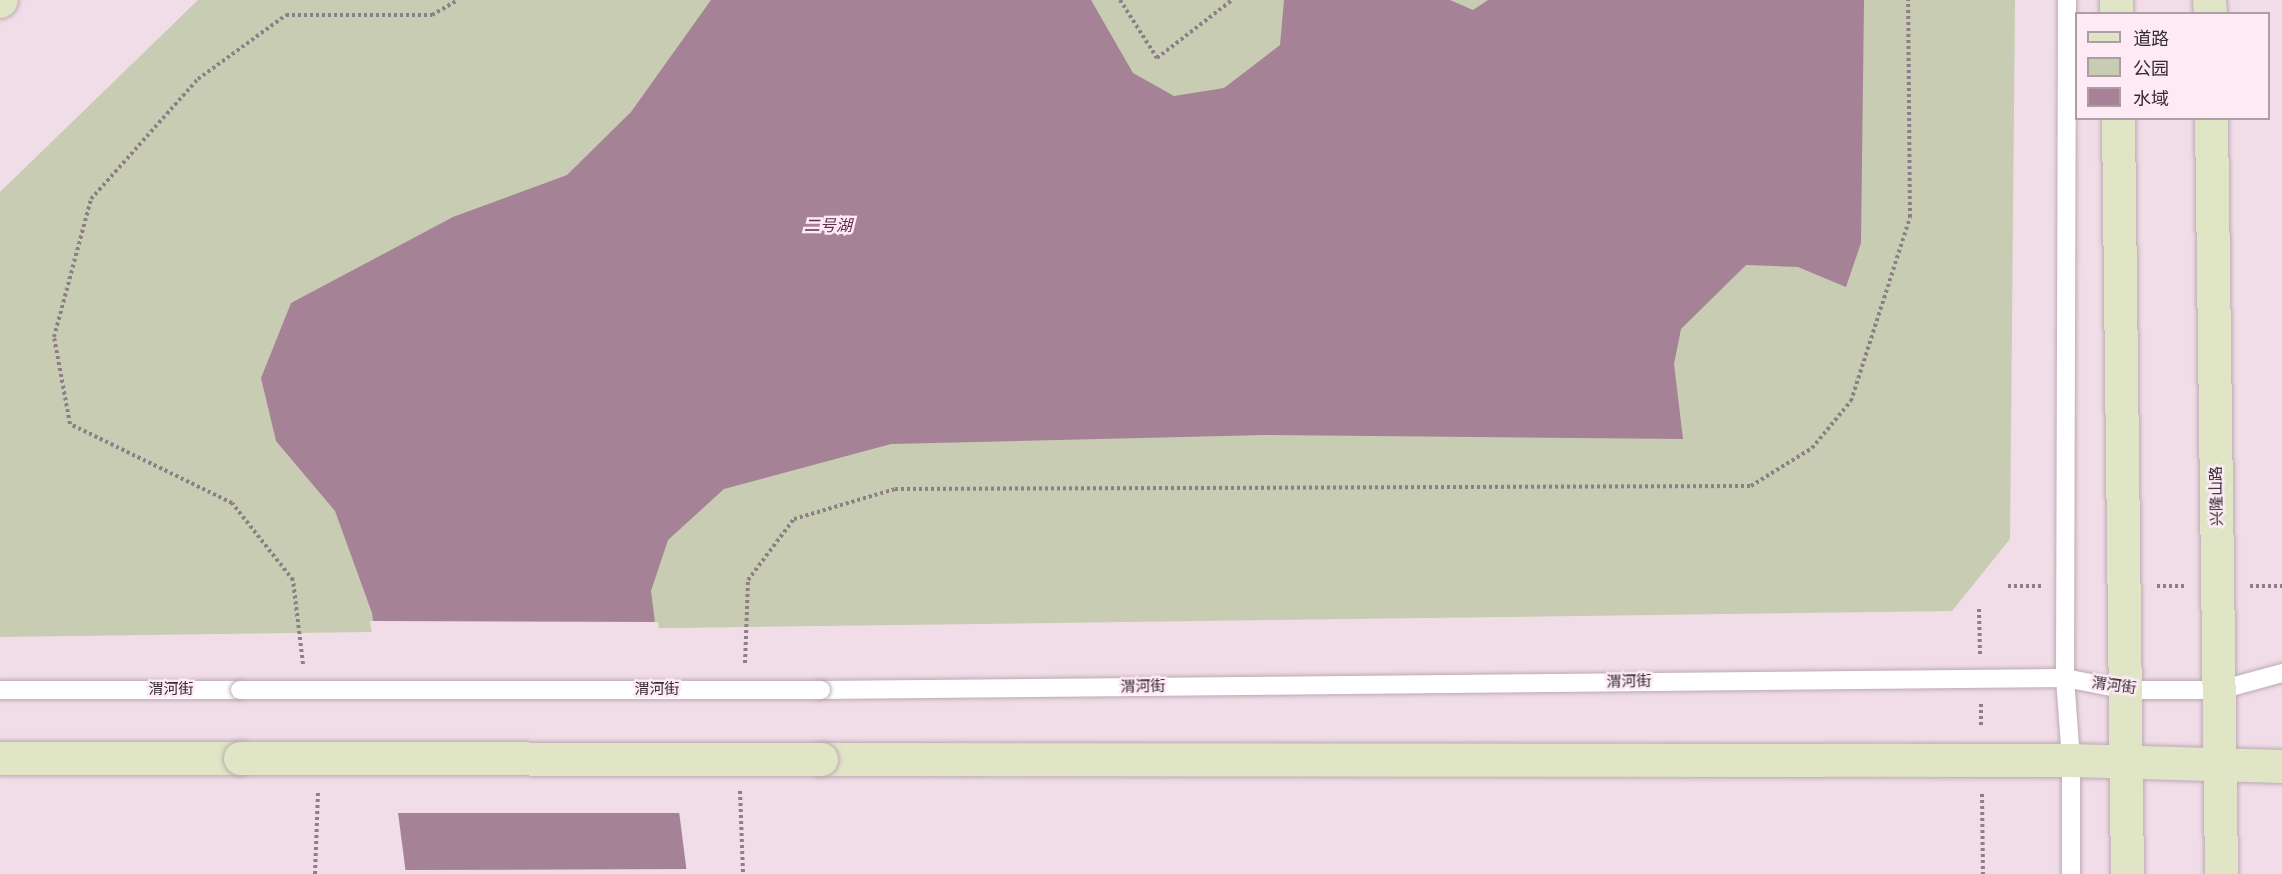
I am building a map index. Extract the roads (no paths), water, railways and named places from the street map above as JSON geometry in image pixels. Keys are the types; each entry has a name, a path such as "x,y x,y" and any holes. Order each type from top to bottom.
{"main road":[{"path":"2118,120 2128,760 2127,874"},
{"name":"兴隆山路","path":"2211,120 2221,874"},
{"path":"0,758 2128,760 2221,766 2282,766"}],"lane":[{"path":"2067,0 2065,678 2071,760 2071,874"},
{"name":"渭河街","path":"0,690 821,690 2065,678 2127,690 2220,690 2282,673"}],"water":[{"name":"二号湖","path":"711,0 1091,0 1133,73 1174,96 1224,88 1280,45 1284,0 1450,0 1473,10 1488,0 1864,0 1861,243 1846,287 1798,267 1746,265 1681,329 1674,364 1683,439 1265,435 891,444 724,489 668,540 651,591 687,874 406,874 372,613 335,511 276,441 261,378 291,303 453,217 567,175 631,112"}]}
